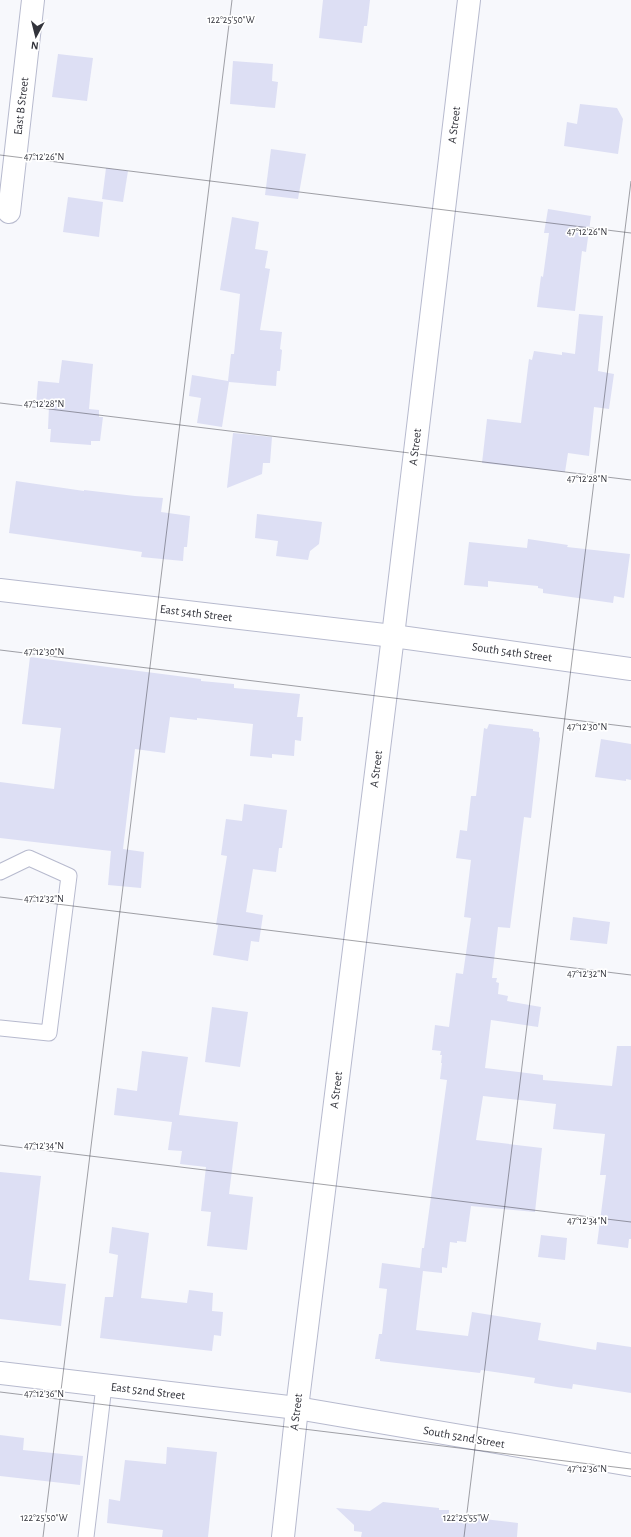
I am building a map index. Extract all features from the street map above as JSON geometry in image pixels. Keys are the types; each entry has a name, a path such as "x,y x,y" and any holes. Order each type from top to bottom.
{"street":[{"name":"East B Street","path":"9,212 33,0"},
{"name":"A Street","path":"283,1537 297,1408 393,636 469,0"},
{"name":"East 54th Street","path":"0,590 393,636"},
{"name":"South 54th Street","path":"393,636 631,669"},
{"name":"East 52nd Street","path":"0,1373 297,1408"},
{"name":"South 52nd Street","path":"297,1408 631,1465"}],"lane":[{"path":"0,872 29,858 69,876 49,1033 0,1028"},
{"path":"86,1537 104,1386"}],"building":[{"path":"323,0 370,0 367,26 364,26 362,43 319,38"},
{"path":"58,54 93,58 87,101 52,97"},
{"path":"233,61 273,64 272,81 278,82 275,108 230,104"},
{"path":"580,104 617,108 623,119 618,154 564,146 567,122 577,124"},
{"path":"271,149 306,154 298,199 265,195"},
{"path":"106,168 128,171 123,202 102,199"},
{"path":"68,197 103,202 99,237 63,232"},
{"path":"548,209 591,216 586,252 582,251 575,311 537,307 549,233 544,233"},
{"path":"232,217 259,222 255,249 268,251 265,268 270,269 260,330 282,332 280,349 282,350 280,371 277,371 276,386 229,382 222,427 197,423 201,398 189,396 192,375 228,381 231,354 234,354 240,294 220,290"},
{"path":"579,314 603,316 598,371 614,374 609,409 594,407 589,456 568,453 565,472 482,463 487,419 521,423 529,359 532,360 534,351 562,355 562,352 575,354"},
{"path":"62,360 93,364 89,409 99,410 99,417 103,417 100,441 91,441 91,445 50,442 51,429 48,429 49,406 36,405 38,381 59,383"},
{"path":"233,433 272,437 270,463 263,463 262,474 227,488"},
{"path":"16,481 84,491 163,498 161,512 190,516 187,547 184,547 183,561 141,557 142,552 9,533"},
{"path":"257,514 322,522 319,544 310,551 308,560 276,556 278,541 255,538"},
{"path":"528,539 568,545 567,547 630,554 624,598 614,596 613,603 543,593 543,589 538,588 538,586 488,581 488,587 464,585 469,542 527,548"},
{"path":"30,657 201,679 201,681 234,684 234,688 300,694 297,717 303,717 301,741 295,740 294,756 272,754 272,758 250,756 253,724 197,718 197,720 170,717 165,753 135,749 123,849 144,852 141,888 108,885 111,851 0,838 0,782 54,789 61,728 22,724"},
{"path":"489,724 533,729 533,731 539,732 540,738 531,818 524,817 510,928 498,927 492,978 497,978 496,982 499,983 498,994 508,996 507,1001 541,1007 538,1027 491,1020 485,1068 543,1075 543,1080 612,1086 617,1046 631,1046 631,1239 629,1239 628,1248 597,1244 606,1175 600,1175 605,1134 553,1129 556,1104 483,1096 476,1140 542,1148 535,1212 471,1206 466,1242 450,1242 447,1268 442,1267 442,1273 423,1271 416,1330 468,1336 472,1312 541,1323 538,1340 596,1350 597,1342 631,1347 631,1393 573,1384 572,1389 534,1383 535,1378 481,1370 480,1373 380,1361 380,1359 375,1359 379,1334 382,1334 387,1289 379,1288 382,1263 420,1268 422,1248 424,1248 447,1080 440,1079 442,1063 442,1055 440,1055 441,1051 432,1050 435,1025 449,1027 456,973 463,974 471,918 464,917 471,860 456,858 460,830 467,831 471,796 476,796 484,728 487,729"},
{"path":"601,739 631,744 631,780 626,779 626,781 595,777"},
{"path":"244,804 287,810 282,848 279,848 276,872 253,869 246,912 263,915 259,942 251,941 248,961 213,955 218,925 216,925 227,856 221,855 226,819 242,821"},
{"path":"573,917 610,922 607,944 570,940"},
{"path":"212,1007 248,1012 240,1067 205,1062"},
{"path":"142,1051 188,1057 179,1115 238,1122 229,1194 253,1197 247,1250 207,1246 211,1212 201,1211 206,1167 180,1164 182,1151 168,1150 172,1122 114,1115 117,1088 137,1091"},
{"path":"0,1172 41,1176 29,1280 66,1284 61,1326 0,1319"},
{"path":"112,1227 149,1233 141,1298 187,1303 189,1290 213,1293 212,1311 223,1312 221,1336 214,1335 212,1351 100,1338 105,1297 113,1297 118,1255 109,1253"},
{"path":"541,1235 567,1238 565,1260 538,1257"},
{"path":"0,1435 24,1438 23,1450 83,1456 80,1485 0,1476"},
{"path":"167,1447 217,1452 208,1537 162,1537 163,1530 107,1523 109,1499 120,1501 125,1460 166,1464"},
{"path":"383,1502 439,1508 439,1510 449,1510 449,1515 518,1523 517,1537 361,1537 362,1532 354,1531 354,1525 336,1508 370,1511"}]}
